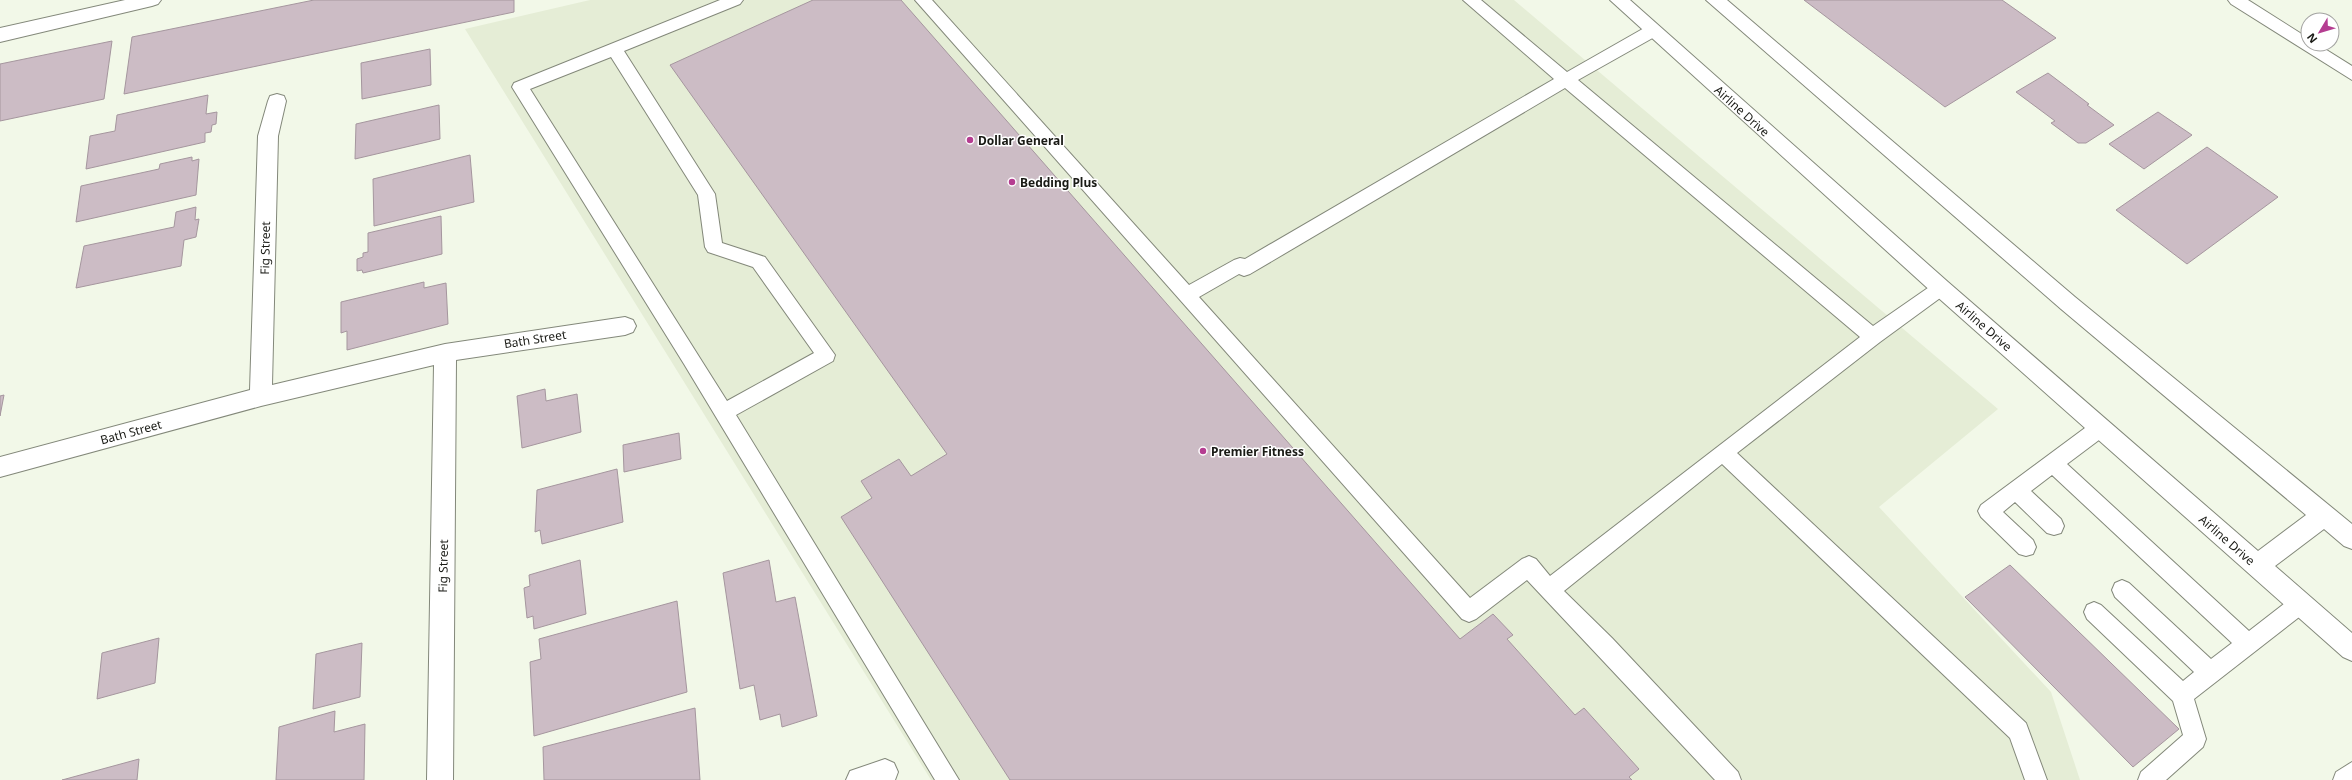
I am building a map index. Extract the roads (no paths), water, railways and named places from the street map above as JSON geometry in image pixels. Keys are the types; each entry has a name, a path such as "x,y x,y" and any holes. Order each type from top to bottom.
{"main road":[{"path":"0,35 152,0"},
{"name":"Airline Drive","path":"1619,0 1941,288 2352,649"},
{"path":"1715,0 2068,303 2352,538"},
{"name":"Fig Street","path":"261,398 268,136 277,100"},
{"name":"Bath Street","path":"0,467 261,398 445,353 625,326"},
{"name":"Fig Street","path":"440,780 445,353"},
{"path":"2257,566 2324,515"},
{"path":"859,780 885,772"}],"lane":[{"path":"735,0 520,87 724,412 948,780"},
{"path":"923,0 1469,612 1529,566 1549,590 1604,644 1730,780"},
{"path":"1471,0 1874,337"},
{"path":"2236,0 2352,74"},
{"path":"1186,296 1242,267 1564,79 1652,31"},
{"path":"614,49 706,194 714,247 759,262 826,355 724,412"},
{"path":"1549,590 1723,452 1941,288"},
{"path":"2026,547 1988,511 2100,428"},
{"path":"1723,452 2018,730 2036,780"},
{"path":"2052,463 2248,644"},
{"path":"2016,490 2054,526"},
{"path":"2122,590 2210,673"},
{"path":"2182,695 2300,604"},
{"path":"2094,612 2182,695 2196,739 2149,780"},
{"path":"2344,780 2352,773"}],"place":[{"name":"Dollar General","path":"970,140"},
{"name":"Bedding Plus","path":"1012,182"},
{"name":"Premier Fitness","path":"1203,451"}]}
